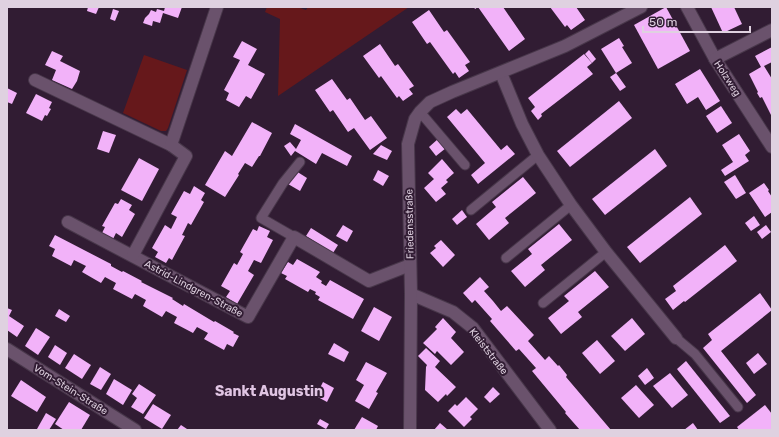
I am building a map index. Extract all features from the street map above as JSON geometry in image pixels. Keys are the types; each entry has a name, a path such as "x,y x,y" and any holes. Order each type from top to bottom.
{"street":[{"path":"171,145 217,7"},
{"name":"Friedensstraße","path":"410,430 411,294 408,144 415,119 430,102 565,46 642,7"},
{"name":"Holzweg","path":"687,7 715,59 772,147"},
{"path":"715,59 772,30"},
{"path":"501,73 522,124 538,156 571,205 606,252 676,338"},
{"name":"Astrid-Lindgren-Straße","path":"36,80 171,145 186,156 133,255"},
{"name":"Astrid-Lindgren-Straße","path":"68,222 248,317 294,237"},
{"path":"294,237 369,281 410,265"},
{"name":"Kleiststraße","path":"411,294 453,312 473,328 550,430"},
{"name":"Vom-Stein-Straße","path":"7,349 135,430"}],"lane":[{"path":"420,112 465,165"},
{"path":"471,210 538,156"},
{"path":"294,237 261,218 283,183 300,162"},
{"path":"506,258 571,205"},
{"path":"543,304 606,252"},
{"path":"676,338 695,354 738,407"}],"shaded area":[{"path":"267,7 297,7 306,10 308,7 409,7 278,96 280,19 265,12"},
{"path":"144,55 187,70 166,131 161,131 123,113"}],"building":[{"path":"88,7 99,7 96,14 87,11"},
{"path":"165,7 182,7 178,18 163,13 160,23 153,21 152,26 143,23 151,10 156,12 157,9 164,11"},
{"path":"478,7 503,7 525,39 509,51"},
{"path":"550,7 576,7 585,20 571,30 567,25 565,27"},
{"path":"666,7 690,51 658,69 634,25"},
{"path":"711,7 734,7 742,24 723,33"},
{"path":"113,9 119,11 115,21 110,19"},
{"path":"429,10 444,32 447,30 470,62 465,65 469,71 459,78 455,72 453,74 430,42 427,44 412,22"},
{"path":"619,38 624,46 622,47 632,63 616,73 601,49"},
{"path":"242,41 257,49 248,65 265,74 251,99 246,96 239,107 226,100 229,93 224,90 240,60 233,57"},
{"path":"380,44 395,66 398,64 414,86 409,89 413,94 403,101 399,96 397,98 381,76 379,78 363,56"},
{"path":"772,47 772,62 764,66 772,79 771,115 762,97 760,98 757,93 758,92 749,74 761,67 755,56"},
{"path":"589,50 596,59 592,63 585,54"},
{"path":"52,51 63,56 60,61 80,71 77,81 72,89 52,80 56,70 45,65"},
{"path":"584,54 592,63 587,67 593,74 541,114 542,116 538,120 531,111 535,107 528,98"},
{"path":"700,69 720,101 706,110 698,97 687,104 675,84"},
{"path":"616,73 626,87 620,91 610,77"},
{"path":"332,79 347,100 350,98 365,120 371,116 387,138 370,150 354,128 348,132 333,110 330,112 315,90"},
{"path":"7,88 17,93 12,104 7,102"},
{"path":"36,94 52,102 49,108 51,109 42,121 26,113"},
{"path":"619,101 632,118 570,167 557,151"},
{"path":"721,106 732,123 717,133 706,116"},
{"path":"456,109 461,114 467,109 501,150 507,145 515,154 478,184 471,175 485,163 447,117"},
{"path":"252,122 272,133 260,156 252,167 245,163 225,197 205,185 225,151 232,156"},
{"path":"295,124 352,156 347,166 322,153 316,164 295,151 291,156 284,146 290,142 296,149 301,140 290,134"},
{"path":"103,131 116,135 109,153 97,149"},
{"path":"739,134 750,151 745,155 749,161 725,176 721,170 733,162 722,145"},
{"path":"438,139 446,148 436,156 429,147"},
{"path":"381,145 392,151 387,160 373,154"},
{"path":"655,149 667,166 605,215 592,199"},
{"path":"139,158 159,169 142,201 121,190"},
{"path":"442,159 454,173 446,180 448,182 441,188 446,194 436,202 424,188 434,179 428,173"},
{"path":"378,170 389,176 383,186 373,180"},
{"path":"296,171 307,178 300,191 288,184"},
{"path":"735,175 746,193 736,199 724,182"},
{"path":"523,177 536,193 505,218 509,223 489,240 476,224 496,207 492,202"},
{"path":"764,183 772,197 772,212 765,217 749,193"},
{"path":"194,186 205,193 201,200 204,202 191,225 188,223 182,235 185,236 172,260 169,258 166,263 155,257 158,252 152,248 165,225 171,229 177,217 171,214 184,191 190,194"},
{"path":"690,197 702,214 640,263 627,247"},
{"path":"121,199 132,205 129,210 135,214 122,237 116,233 113,239 102,233 105,227 102,226 115,203 118,204"},
{"path":"462,210 467,217 457,225 452,219"},
{"path":"754,216 760,225 751,231 745,223"},
{"path":"559,224 572,240 541,265 545,270 525,287 511,271 532,254 528,249"},
{"path":"343,225 353,231 347,242 336,236"},
{"path":"766,225 771,232 762,239 757,232"},
{"path":"259,226 270,231 267,237 273,240 261,263 254,260 248,271 254,275 237,304 226,297 230,291 221,286 234,263 237,265 243,254 240,252 253,229 257,231"},
{"path":"311,228 338,245 333,253 306,236"},
{"path":"55,235 173,298 172,299 183,306 184,304 234,332 233,333 239,336 233,347 227,344 224,350 204,339 208,333 197,327 193,333 174,323 177,317 166,311 162,317 143,306 146,300 135,294 132,299 113,289 116,283 105,277 101,283 82,272 86,266 74,260 71,266 52,256 55,249 49,246"},
{"path":"441,240 455,255 443,267 430,253 436,248 434,246"},
{"path":"725,245 737,261 673,310 665,299 676,291 673,286"},
{"path":"297,259 320,272 316,277 326,286 330,280 364,299 353,319 318,300 320,297 315,294 316,292 310,289 308,292 285,279 287,276 281,273 288,262 293,265"},
{"path":"595,271 609,287 578,312 582,317 561,334 548,318 569,301 564,296"},
{"path":"480,277 489,287 484,291 501,311 507,306 534,335 528,341 545,360 549,356 558,366 559,365 567,375 566,377 611,430 580,430 565,413 566,412 532,371 536,368 519,349 516,351 490,321 492,319 475,300 472,303 463,293"},
{"path":"760,293 772,310 721,351 756,395 747,403 703,348 712,340 708,334"},
{"path":"374,307 392,317 379,341 361,331"},
{"path":"7,308 12,310 9,316 24,326 17,337 7,330"},
{"path":"59,309 70,316 66,322 55,316"},
{"path":"443,318 456,332 451,338 464,352 451,365 437,351 435,354 423,343 437,329 435,327"},
{"path":"632,318 645,334 625,351 611,336"},
{"path":"36,328 50,337 38,355 25,346"},
{"path":"597,340 615,361 600,374 582,353"},
{"path":"334,343 349,352 344,362 328,354"},
{"path":"55,345 67,353 60,365 48,357"},
{"path":"426,348 440,361 435,367 456,387 438,402 425,390 427,365 418,356"},
{"path":"758,353 767,364 754,374 746,363"},
{"path":"74,354 91,365 82,379 65,368"},
{"path":"686,361 730,416 720,423 677,369"},
{"path":"366,362 387,373 376,392 378,393 369,409 355,401 364,385 356,380"},
{"path":"100,367 111,374 101,390 90,384"},
{"path":"647,368 654,378 645,385 638,376"},
{"path":"670,373 688,395 672,408 653,386"},
{"path":"114,379 132,390 123,405 106,394"},
{"path":"21,380 46,397 37,412 11,396"},
{"path":"323,382 334,388 327,402 316,396"},
{"path":"139,384 156,395 143,414 131,407 137,398 132,394"},
{"path":"636,385 654,405 639,418 621,398"},
{"path":"493,387 500,394 490,403 484,397"},
{"path":"466,397 478,409 470,417 472,419 464,427 448,411 455,404 457,406"},
{"path":"69,402 90,415 81,430 64,430 55,424"},
{"path":"153,404 171,415 162,429 144,418"},
{"path":"765,405 772,414 772,430 739,430 737,427"},
{"path":"46,413 56,419 49,430 39,430 37,429"},
{"path":"362,417 378,426 376,430 354,430"},
{"path":"320,419 329,424 326,429 317,424"},
{"path":"440,423 448,430 434,430"},
{"path":"693,423 698,430 684,430"},
{"path":"181,425 187,429 177,430"}],"district":[{"name":"Sankt Augustin","path":"269,391"}]}
